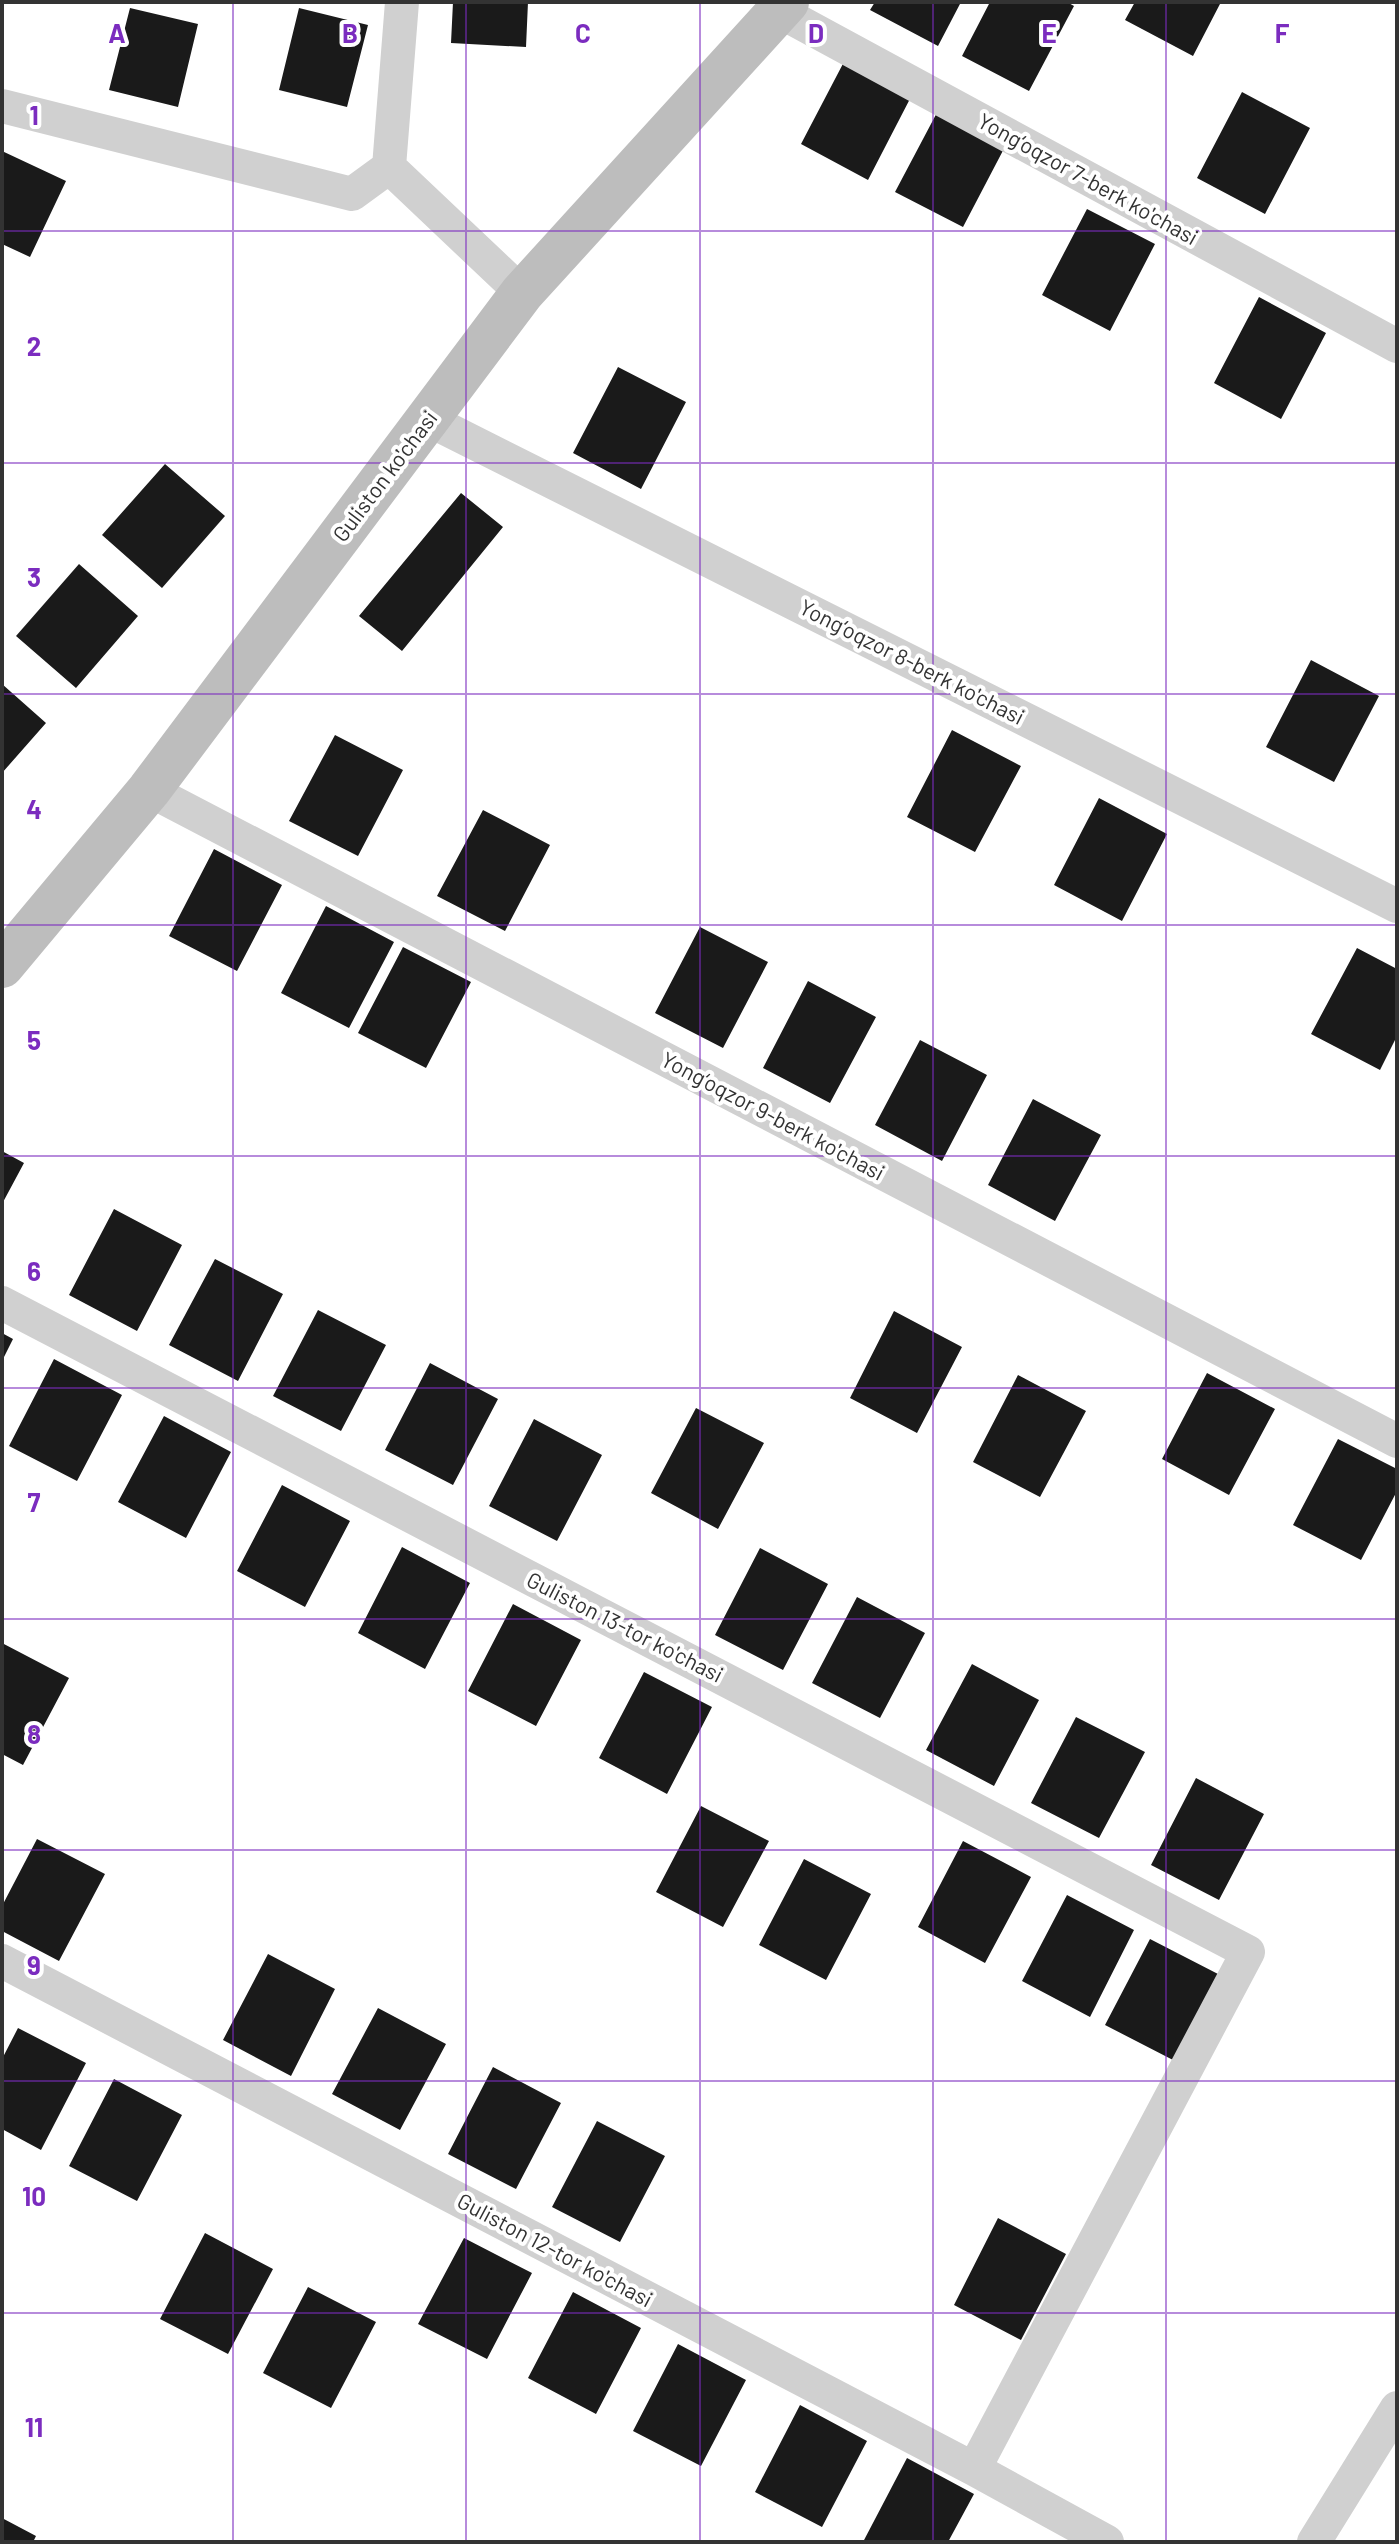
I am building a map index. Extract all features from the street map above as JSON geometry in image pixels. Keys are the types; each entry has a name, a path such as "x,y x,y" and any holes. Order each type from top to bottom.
{"main road":[{"name":"Guliston ko'chasi","path":"2,966 149,790 522,293 783,6"}],"street":[{"path":"2,106 352,194 389,167 402,2"},
{"name":"Yong‘oqzor 7-berk ko'chasi","path":"783,6 1397,346"},
{"path":"389,167 522,293"},
{"name":"Yong‘oqzor 8-berk ko'chasi","path":"427,419 1397,906"},
{"name":"Yong‘oqzor 9-berk ko'chasi","path":"149,790 1397,1441"},
{"name":"Guliston 13-tor ko'chasi","path":"2,1303 1248,1952 974,2469"},
{"name":"Guliston 12-tor ko'chasi","path":"2,1961 974,2469 1107,2542"},
{"path":"1314,2542 1397,2408"}],"building":[{"path":"453,2 528,2 526,47 451,43"},
{"path":"875,2 961,2 938,46 870,10"},
{"path":"990,2 1067,2 1074,6 1029,91 962,56"},
{"path":"1135,2 1221,2 1193,56 1125,20"},
{"path":"130,8 198,24 178,107 109,90"},
{"path":"299,8 368,25 347,107 279,90"},
{"path":"846,58 913,93 868,180 801,144"},
{"path":"1242,92 1310,128 1265,214 1197,178"},
{"path":"941,105 1008,141 963,227 895,192"},
{"path":"2,151 66,181 30,257 2,244"},
{"path":"1087,209 1155,244 1110,331 1042,295"},
{"path":"1259,297 1326,333 1281,419 1214,383"},
{"path":"618,367 686,402 641,489 573,453"},
{"path":"165,464 225,516 162,588 102,535"},
{"path":"461,493 503,527 402,651 359,616"},
{"path":"79,564 138,616 76,688 16,636"},
{"path":"1311,660 1379,696 1334,782 1266,747"},
{"path":"2,684 46,723 2,773"},
{"path":"952,730 1021,766 975,852 907,817"},
{"path":"335,735 403,770 358,856 289,821"},
{"path":"1099,798 1167,834 1122,921 1054,885"},
{"path":"483,810 550,845 505,931 437,896"},
{"path":"214,849 282,885 237,971 169,936"},
{"path":"326,906 394,942 349,1028 281,993"},
{"path":"700,927 768,962 723,1048 655,1013"},
{"path":"403,947 471,982 426,1068 358,1033"},
{"path":"1357,948 1397,969 1397,1036 1380,1070 1311,1034"},
{"path":"808,981 876,1017 830,1103 763,1068"},
{"path":"920,1040 987,1075 942,1161 875,1125"},
{"path":"1033,1099 1101,1135 1055,1221 988,1185"},
{"path":"2,1151 24,1163 2,1204"},
{"path":"114,1209 182,1245 137,1331 69,1295"},
{"path":"215,1259 283,1294 238,1381 169,1345"},
{"path":"318,1310 386,1345 341,1431 273,1396"},
{"path":"894,1311 962,1347 917,1433 850,1398"},
{"path":"2,1333 13,1339 2,1361"},
{"path":"54,1359 122,1395 77,1481 9,1446"},
{"path":"430,1363 498,1399 453,1485 385,1450"},
{"path":"1207,1373 1275,1409 1229,1495 1162,1459"},
{"path":"1018,1375 1086,1411 1040,1497 973,1462"},
{"path":"696,1408 764,1443 718,1529 651,1493"},
{"path":"164,1416 231,1452 186,1538 118,1502"},
{"path":"534,1419 602,1455 557,1541 489,1506"},
{"path":"1338,1439 1397,1469 1397,1491 1361,1560 1293,1525"},
{"path":"282,1485 350,1521 305,1607 237,1571"},
{"path":"402,1547 470,1583 425,1669 358,1633"},
{"path":"760,1548 828,1584 783,1670 715,1635"},
{"path":"857,1597 925,1633 880,1718 812,1683"},
{"path":"513,1604 581,1640 536,1726 468,1691"},
{"path":"2,1643 69,1678 23,1765 2,1754"},
{"path":"972,1664 1039,1700 994,1786 926,1750"},
{"path":"644,1672 712,1707 667,1794 599,1758"},
{"path":"1076,1717 1145,1752 1099,1838 1031,1803"},
{"path":"1196,1778 1264,1814 1219,1900 1151,1865"},
{"path":"701,1806 769,1841 723,1927 656,1892"},
{"path":"37,1839 105,1874 59,1961 2,1931 2,1906"},
{"path":"963,1841 1031,1877 985,1963 918,1927"},
{"path":"804,1859 871,1894 826,1980 759,1945"},
{"path":"1067,1895 1134,1930 1090,2017 1022,1981"},
{"path":"1150,1939 1218,1974 1173,2060 1105,2025"},
{"path":"268,1954 335,1989 291,2076 223,2040"},
{"path":"378,2008 446,2044 400,2130 332,2094"},
{"path":"18,2028 86,2063 41,2150 2,2129 2,2059"},
{"path":"493,2067 561,2103 516,2189 448,2154"},
{"path":"114,2079 182,2115 137,2201 69,2166"},
{"path":"597,2121 665,2156 620,2242 552,2207"},
{"path":"998,2218 1066,2254 1021,2340 954,2305"},
{"path":"205,2233 273,2269 228,2354 160,2319"},
{"path":"464,2238 532,2273 487,2359 418,2324"},
{"path":"308,2287 376,2322 331,2408 263,2373"},
{"path":"573,2292 641,2328 596,2414 528,2378"},
{"path":"678,2344 746,2380 701,2466 633,2431"},
{"path":"800,2405 867,2441 822,2527 755,2492"},
{"path":"907,2458 974,2494 948,2542 863,2542"},
{"path":"2,2518 36,2536 33,2542 2,2542"}]}
